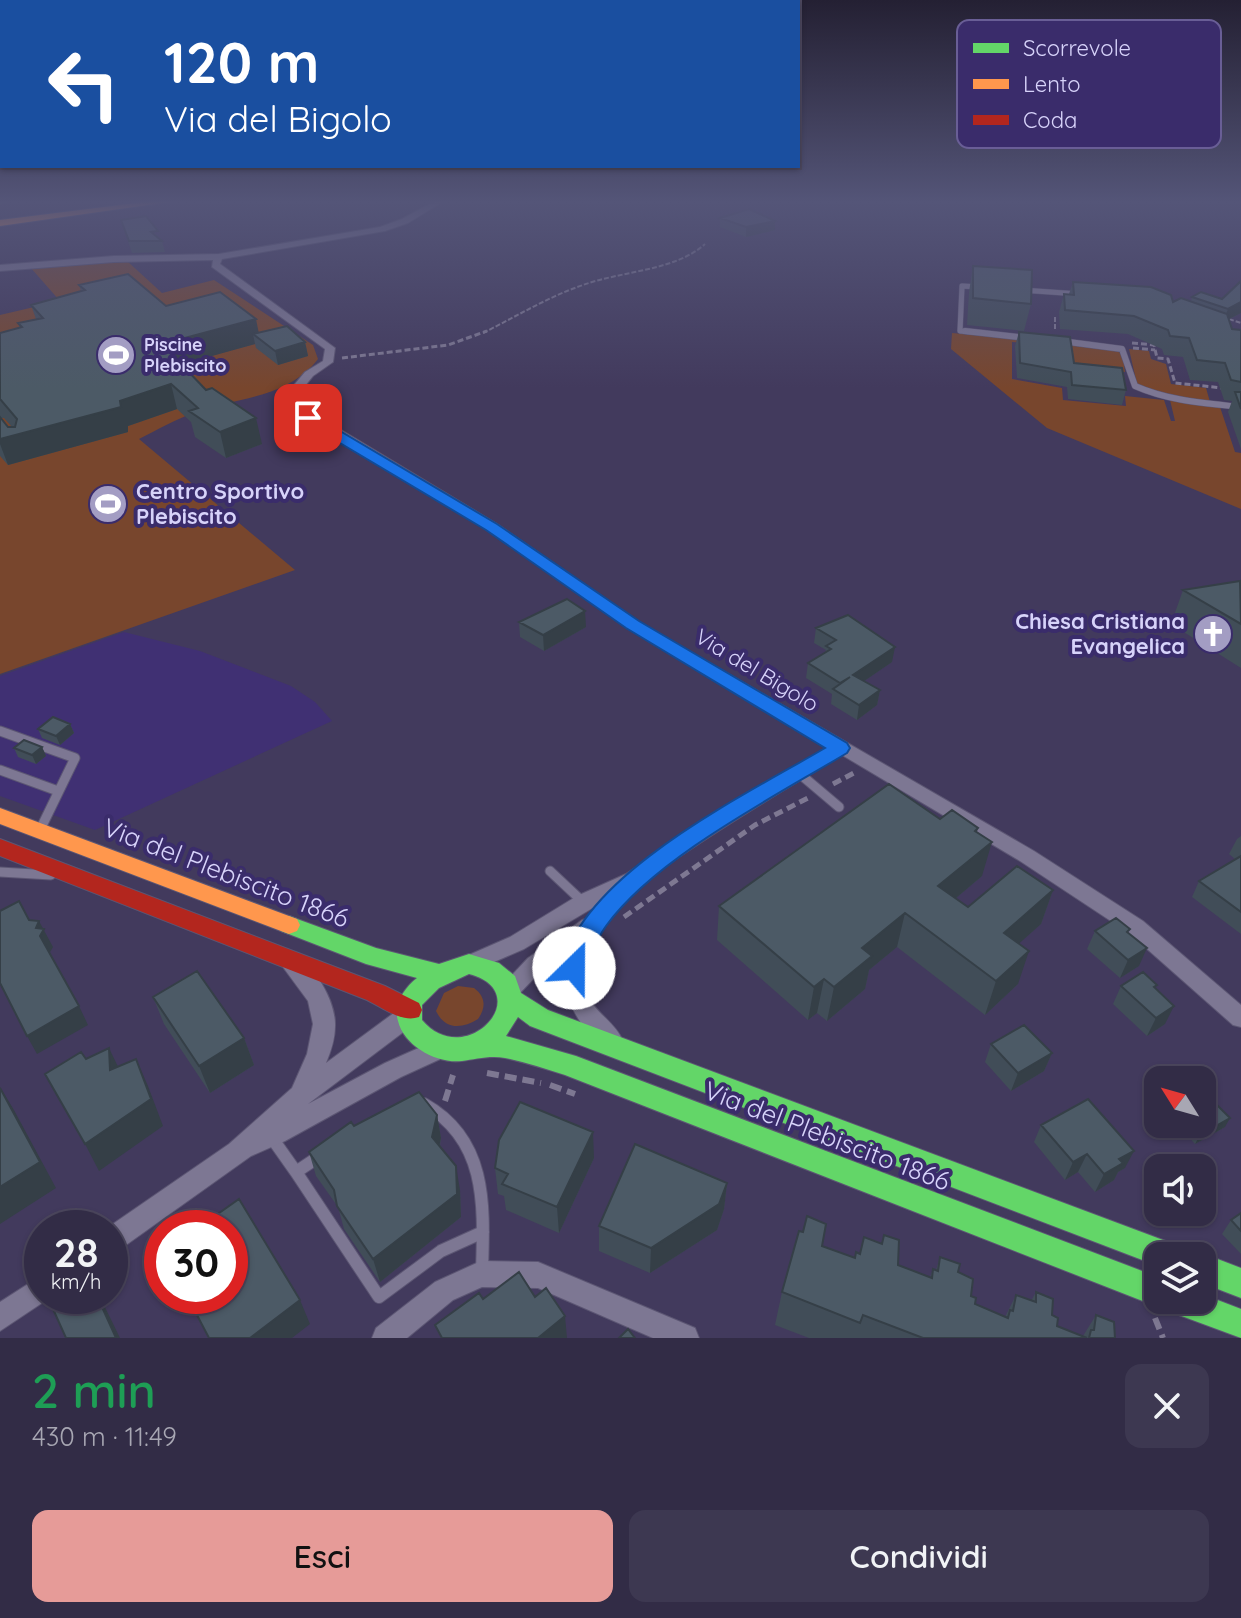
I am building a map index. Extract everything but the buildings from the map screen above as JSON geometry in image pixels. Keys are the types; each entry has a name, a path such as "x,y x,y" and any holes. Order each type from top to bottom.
{"main road":[{"name":"Via del Plebiscito 1866","path":"0,816 374,957 435,973"},
{"path":"0,847 284,956 410,1012"},
{"path":"469,964 489,969 505,981 510,994 510,1014 502,1028 489,1040 472,1048 441,1048 420,1036 410,1012 414,995 422,983 435,973 469,964"},
{"name":"Via del Plebiscito 1866","path":"510,994 539,1018 1144,1247"},
{"name":"Via del Plebiscito 1866","path":"472,1048 502,1046 567,1064 1144,1287"},
{"path":"1216,1273 1241,1283"},
{"path":"1215,1314 1241,1324"}],"street":[{"path":"0,268 58,263"},
{"path":"216,263 330,348 328,362"},
{"name":"Via del Bigolo","path":"328,362 309,374 290,397 293,406 308,418 492,527 632,624 1027,856 1136,927 1241,1018"},
{"path":"510,994 535,964 600,914 633,879 716,823 840,748"},
{"path":"469,964 517,943 600,914"},
{"path":"600,914 577,952 575,984 585,1010 600,1030 625,1050"},
{"path":"284,956 313,988 326,1015 321,1049 301,1095"},
{"path":"268,1132 301,1095 410,1012"},
{"path":"128,1228 268,1132 393,1068 441,1048"},
{"path":"386,1338 444,1291 481,1274 538,1275 685,1338"},
{"path":"0,1318 24,1301"}],"lane":[{"path":"990,288 962,286 960,331 1035,339"},
{"path":"1018,289 1090,295"},
{"path":"1056,338 1122,349 1135,386 1146,392 1170,399 1241,407"},
{"path":"0,731 75,758 40,831"},
{"path":"0,770 58,791"},
{"path":"800,774 839,807"},
{"path":"550,871 600,914"},
{"path":"0,872 73,875"},
{"path":"407,1107 423,1104 443,1111 472,1150 480,1189 483,1232 481,1274"},
{"path":"268,1132 379,1297 433,1254 463,1238 483,1232"},
{"path":"296,1172 332,1147"}],"path":[{"path":"328,362 360,353 460,343 490,332 526,309 581,286 620,272 667,263"},
{"path":"1055,317 1056,338"},
{"path":"1229,319 1241,323"},
{"path":"1154,345 1157,358 1168,359 1175,383 1225,388"},
{"path":"600,914 808,797"},
{"path":"443,1111 453,1072"},
{"path":"1153,1316 1163,1332 1163,1338"}],"shaded area":[{"name":"Centro Sportivo Plebiscito","path":"130,263 162,293 214,280 313,345 318,359 306,372 278,389 196,412 139,439 295,570 0,674 0,315 60,301 30,267"},
{"path":"952,333 1065,343 1065,347 1012,342 1012,379 1062,388 1063,400 1126,406 1125,396 1164,400 1171,421 1175,421 1170,400 1220,407 1235,452 1241,453 1241,509 1047,428 951,349"},
{"path":"1069,343 1117,350 1123,356 1125,372 1072,367"},
{"path":"1129,349 1149,351 1151,359 1166,364 1171,384 1206,388 1210,402 1170,397 1137,384"},
{"path":"124,632 200,651 291,686 315,702 332,721 95,830 0,796 0,676"},
{"path":"458,986 474,988 483,999 483,1007 478,1019 454,1026 444,1022 436,1011 444,993"}],"traffic: fast":[{"path":"289,925 374,957 435,973"},
{"path":"469,964 493,971 507,983 511,999 507,1016 496,1031 481,1043 462,1049 441,1048 421,1037 411,1025 408,1012 411,1001 431,981 469,964"},
{"path":"511,999 539,1018 1144,1247"},
{"path":"472,1048 502,1046 567,1064 1144,1287"},
{"path":"1216,1273 1241,1283"},
{"path":"1215,1314 1241,1324"}],"traffic: slow":[{"path":"0,816 289,925"}],"traffic: jam":[{"path":"0,847 376,993 410,1010"}],"place":[{"name":"Piscine Plebiscito","path":"116,355"},
{"name":"Centro Sportivo Plebiscito","path":"108,504"},
{"name":"Chiesa Cristiana Evangelica","path":"1213,634"}],"route":[{"path":"308,418 492,527 632,624 840,748 716,823 633,879 598,919 577,952 574,968"}]}
